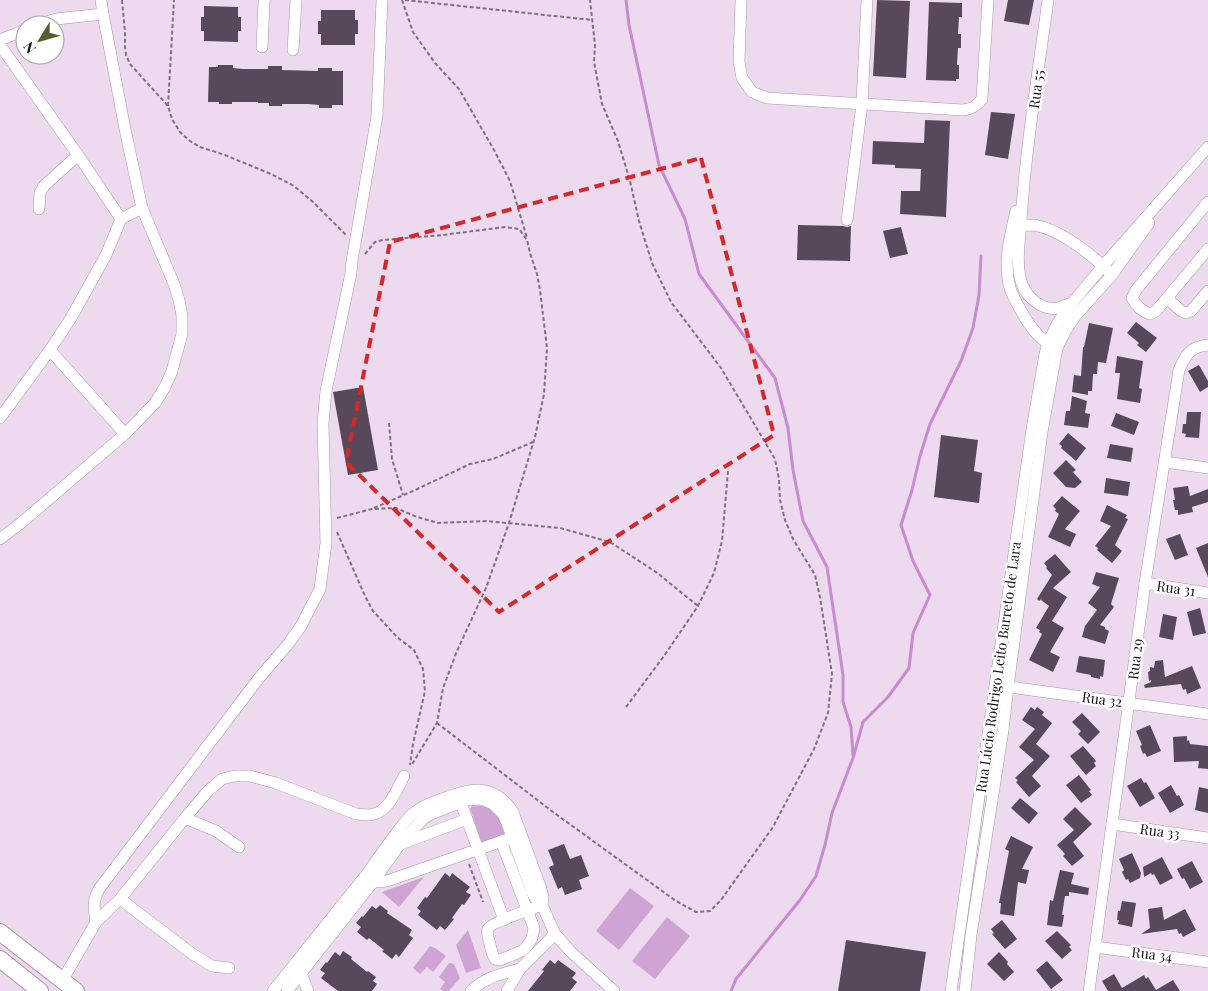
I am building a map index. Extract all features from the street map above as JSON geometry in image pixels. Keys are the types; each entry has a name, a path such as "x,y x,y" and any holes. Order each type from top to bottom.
{"highway":[{"path":"0,932 76,991"},
{"path":"0,959 30,988"}],"street":[{"path":"0,538 21,523 125,434 155,403 172,371 182,334 182,316 174,284 142,208 103,14 102,0"},
{"path":"262,47 265,0"},
{"path":"294,50 296,0"},
{"path":"96,922 94,906 95,898 100,889 259,678 289,644 301,626 320,589 328,519 323,424 326,391 351,272 377,116 382,0"},
{"path":"741,0 738,62 742,78 752,92 767,98 963,110 977,106 982,99 988,0"},
{"path":"847,220 862,104 867,0"},
{"name":"Rua 55","path":"1016,226 1048,0"},
{"path":"65,19 103,14"},
{"path":"0,40 15,34"},
{"path":"0,45 78,155 121,220"},
{"path":"1052,346 1057,324 1072,303 1208,147"},
{"path":"39,209 40,193 44,186 78,155"},
{"path":"1052,346 1076,315 1112,275 1184,174"},
{"path":"1208,202 1136,290 1132,298 1135,305 1150,314 1156,311 1208,249"},
{"path":"0,418 71,318 106,255 121,220 142,208"},
{"path":"1016,226 1032,225 1046,228 1077,244 1112,275"},
{"path":"1016,226 1021,278 1027,292 1038,304 1045,306 1058,308 1072,303"},
{"path":"1016,226 1007,258 1010,288 1031,327 1052,346"},
{"path":"1167,298 1181,311 1186,313 1191,311 1208,291"},
{"name":"Rua 29","path":"1089,991 1144,584 1179,370 1185,356 1197,346 1208,345"},
{"name":"Rua Lúcio Rodrigo Leito Barreto de Lara","path":"951,991 1038,394 1052,346"},
{"name":"Rua Lúcio Rodrigo Leito Barreto de Lara","path":"965,991 971,935 1003,730 1052,346"},
{"path":"50,350 125,434"},
{"path":"1165,462 1208,468"},
{"name":"Rua 31","path":"1144,584 1208,593"},
{"name":"Rua 32","path":"995,685 1208,714"},
{"path":"62,981 96,922 120,899 208,791 222,780 235,776 250,776 276,783 356,814 368,815 380,811 389,804 404,776"},
{"path":"273,991 297,970 369,879 418,824 429,814 459,798 469,790 477,789 496,794 507,803 513,812 517,836 532,892 542,905 555,934 571,952 614,991"},
{"path":"369,879 403,825 414,812 424,805 459,798"},
{"path":"459,798 504,920"},
{"path":"414,812 424,836"},
{"path":"185,818 216,831 239,847"},
{"path":"400,844 467,819"},
{"name":"Rua 33","path":"1112,824 1208,838"},
{"path":"369,879 386,881 517,836"},
{"path":"501,841 527,911 534,928 532,938 522,951 500,960 495,959 492,955 487,931 490,925 504,920 527,911 542,905"},
{"path":"120,899 191,954 212,966 229,968"},
{"path":"506,991 520,969 555,934"},
{"name":"Rua 34","path":"1095,947 1208,962"},
{"path":"471,991 478,983 489,978 520,969"},
{"path":"286,991 297,970"},
{"path":"297,970 308,991"}],"path":[{"path":"122,0 126,55 130,64 168,106"},
{"path":"174,0 168,106 172,119 180,132 200,147 225,155 294,186 355,244"},
{"path":"592,20 403,0 414,32 435,63 459,89 510,181 537,274 547,348 544,394 533,442 509,523 486,588 457,651 443,688 437,723 410,768 413,744 426,690 423,669 414,650 397,637 373,611 328,519 372,509 396,508 417,517 438,522 509,523 560,528 610,542 656,572 698,606"},
{"path":"437,723 554,812 676,901 696,912 710,911 721,900 773,827 814,749 828,713 832,674 815,575 793,539 785,520 780,500 779,479 775,459 721,368 670,302 652,263 618,141 602,104 594,62 596,45 590,0"},
{"path":"363,256 375,242 383,240 505,227 519,230 527,240"},
{"path":"389,423 392,460 402,496"},
{"path":"372,509 470,464 493,459 533,442"},
{"path":"626,707 698,606 714,573 722,541 728,471"},
{"path":"467,859 483,902"}],"highlighted area":[{"path":"701,158 774,435 499,612 346,462 390,242"}],"shaded area":[{"path":"473,806 487,807 492,810 499,818 506,836 482,844 470,808"},
{"path":"424,877 399,907 382,892"},
{"path":"630,888 654,906 619,950 596,931"},
{"path":"667,917 690,936 655,979 632,961"},
{"path":"468,930 481,968 466,973 456,945"},
{"path":"430,946 446,956 433,972 427,967 420,974 413,968"},
{"path":"449,963 454,964 460,978 449,991 443,991 440,989 445,982 439,977"}],"building":[{"path":"877,0 910,1 906,78 873,76"},
{"path":"1008,0 1034,0 1029,25 1004,21"},
{"path":"929,2 962,3 962,17 959,17 958,34 961,34 961,48 958,48 957,65 959,65 959,79 956,79 956,81 926,80"},
{"path":"204,6 238,7 238,17 241,17 241,31 238,31 238,42 204,41 204,31 201,31 201,17 204,17"},
{"path":"321,10 355,10 355,20 358,20 358,34 355,34 355,45 321,45 321,34 318,34 318,21 321,21"},
{"path":"218,65 233,65 233,68 243,69 268,69 268,66 282,66 282,70 318,71 318,68 332,68 332,71 343,71 343,105 332,105 332,108 319,108 319,105 308,104 269,106 269,103 258,102 219,104 219,102 208,102 209,67 218,67"},
{"path":"991,112 1015,114 1008,159 985,155"},
{"path":"925,120 950,121 946,217 900,214 901,191 920,191 921,169 895,168 895,165 872,164 873,141 924,143"},
{"path":"798,225 851,226 850,261 797,260"},
{"path":"901,227 908,254 890,258 883,231"},
{"path":"1136,322 1157,338 1146,352 1127,333"},
{"path":"1089,323 1113,328 1106,363 1098,362 1097,374 1093,374 1092,391 1088,391 1088,395 1072,392 1074,375 1081,376 1083,347"},
{"path":"1117,356 1143,361 1139,388 1142,389 1140,403 1117,399 1120,373 1115,373"},
{"path":"1199,365 1208,381 1208,387 1200,392 1188,371"},
{"path":"363,387 378,470 348,475 333,392"},
{"path":"1072,396 1087,401 1085,413 1090,414 1088,428 1064,425 1066,411 1070,411"},
{"path":"1187,412 1201,412 1199,438 1185,437 1186,434 1182,433 1183,424 1186,424"},
{"path":"1116,413 1139,422 1134,435 1111,426"},
{"path":"1068,433 1086,448 1076,461 1059,444"},
{"path":"941,435 978,440 974,471 982,473 979,503 934,497"},
{"path":"1110,444 1133,448 1131,462 1107,458"},
{"path":"1066,460 1076,470 1073,472 1082,482 1075,488 1066,487 1053,473"},
{"path":"1106,478 1130,482 1128,496 1104,493"},
{"path":"1188,486 1190,496 1208,489 1208,502 1192,507 1193,512 1178,515 1178,510 1175,510 1173,500 1175,500 1173,488"},
{"path":"1062,496 1080,511 1065,529 1076,534 1070,547 1048,537 1059,514 1053,506"},
{"path":"1107,505 1127,515 1125,518 1128,519 1115,545 1122,551 1112,563 1095,546 1111,526 1100,521"},
{"path":"1180,534 1188,555 1175,560 1166,539"},
{"path":"1208,543 1208,577 1196,548"},
{"path":"1055,554 1071,572 1053,588 1067,597 1052,621 1064,628 1050,652 1060,657 1053,672 1029,660 1042,634 1036,628 1049,606 1041,600 1042,598 1039,601 1037,599 1052,575 1044,563"},
{"path":"1096,572 1119,578 1111,604 1114,607 1100,625 1109,631 1105,644 1082,637 1085,626 1097,610 1088,603 1100,587 1092,584"},
{"path":"1200,608 1206,633 1193,636 1187,612"},
{"path":"1163,614 1177,617 1173,640 1159,637"},
{"path":"1079,656 1105,660 1103,677 1100,676 1100,679 1076,672"},
{"path":"1163,660 1165,677 1192,666 1201,688 1187,694 1186,689 1183,690 1181,684 1145,688 1144,685 1151,682 1151,680 1149,681 1148,672 1150,667 1154,668 1155,661"},
{"path":"1031,707 1035,710 1037,707 1044,712 1042,715 1052,723 1036,744 1050,756 1032,776 1041,786 1029,797 1016,782 1018,780 1015,778 1034,760 1019,747 1035,729 1022,720"},
{"path":"1082,713 1100,732 1088,744 1078,734 1081,731 1072,722"},
{"path":"1150,725 1161,751 1147,757 1145,753 1143,754 1140,746 1142,745 1136,731"},
{"path":"1187,736 1187,741 1189,740 1190,744 1208,746 1208,769 1198,768 1199,761 1174,762 1173,737"},
{"path":"1083,746 1096,761 1094,763 1096,766 1086,775 1070,756"},
{"path":"1079,775 1091,790 1089,791 1092,795 1081,803 1066,785"},
{"path":"1141,778 1144,783 1146,782 1155,798 1140,807 1127,786"},
{"path":"1171,785 1184,805 1170,813 1158,793"},
{"path":"1199,787 1208,789 1208,813 1195,810"},
{"path":"1020,798 1038,813 1029,824 1011,808"},
{"path":"1075,807 1092,824 1073,842 1084,856 1072,866 1063,856 1065,854 1057,845 1074,830 1063,819"},
{"path":"1011,836 1033,847 1022,869 1029,870 1026,884 1018,882 1014,916 1000,914 1001,903 999,903 1009,851 1005,849"},
{"path":"564,844 570,859 581,855 589,876 579,880 582,889 565,895 562,887 558,889 549,867 554,865 548,850"},
{"path":"1132,853 1141,873 1140,878 1130,883 1122,872 1124,870 1119,859"},
{"path":"1162,857 1173,878 1160,885 1154,874 1152,875 1151,873 1144,877 1143,867"},
{"path":"1192,861 1203,882 1190,889 1177,869"},
{"path":"1060,870 1074,873 1071,884 1089,888 1088,895 1069,892 1069,896 1065,896 1062,927 1047,925 1050,900 1053,901"},
{"path":"445,873 450,877 452,873 470,887 466,892 471,895 464,905 462,904 452,918 454,919 445,930 440,926 437,930 418,915 421,911 417,908 425,897 427,898"},
{"path":"1122,901 1136,903 1132,927 1118,924 1118,911 1120,911"},
{"path":"380,905 388,911 387,913 412,930 409,935 413,938 399,957 396,954 392,959 369,938 367,940 357,932 361,927 356,923 372,906 376,909"},
{"path":"1162,907 1164,920 1185,909 1196,930 1183,937 1177,929 1141,934 1150,928 1148,909"},
{"path":"1002,920 1017,939 1005,949 992,934 994,933 991,929"},
{"path":"1057,931 1071,945 1069,947 1072,950 1062,959 1045,941"},
{"path":"846,940 926,952 920,991 838,991"},
{"path":"343,951 367,972 376,977 373,981 377,984 372,991 338,991 321,978 325,973 320,970 326,962 335,952 340,956"},
{"path":"999,952 1014,972 1004,981 987,964"},
{"path":"550,960 555,964 558,960 576,973 572,978 577,982 570,991 528,991 544,971 542,970"},
{"path":"1047,961 1063,980 1051,989 1036,970"},
{"path":"1114,974 1122,988 1144,975 1146,979 1148,977 1156,990 1173,980 1180,991 1108,991 1102,981"}],"waterway":[{"path":"626,0 629,25 659,165 685,219 699,274 775,378 788,428 793,470 803,521 827,567 843,675 843,702 851,727 853,755"},
{"path":"731,991 736,979 800,900 816,876 832,813 853,758 863,722 888,697 909,668 913,633 930,595 913,561 901,525 930,424 961,361 973,328 979,295 981,256"}]}
